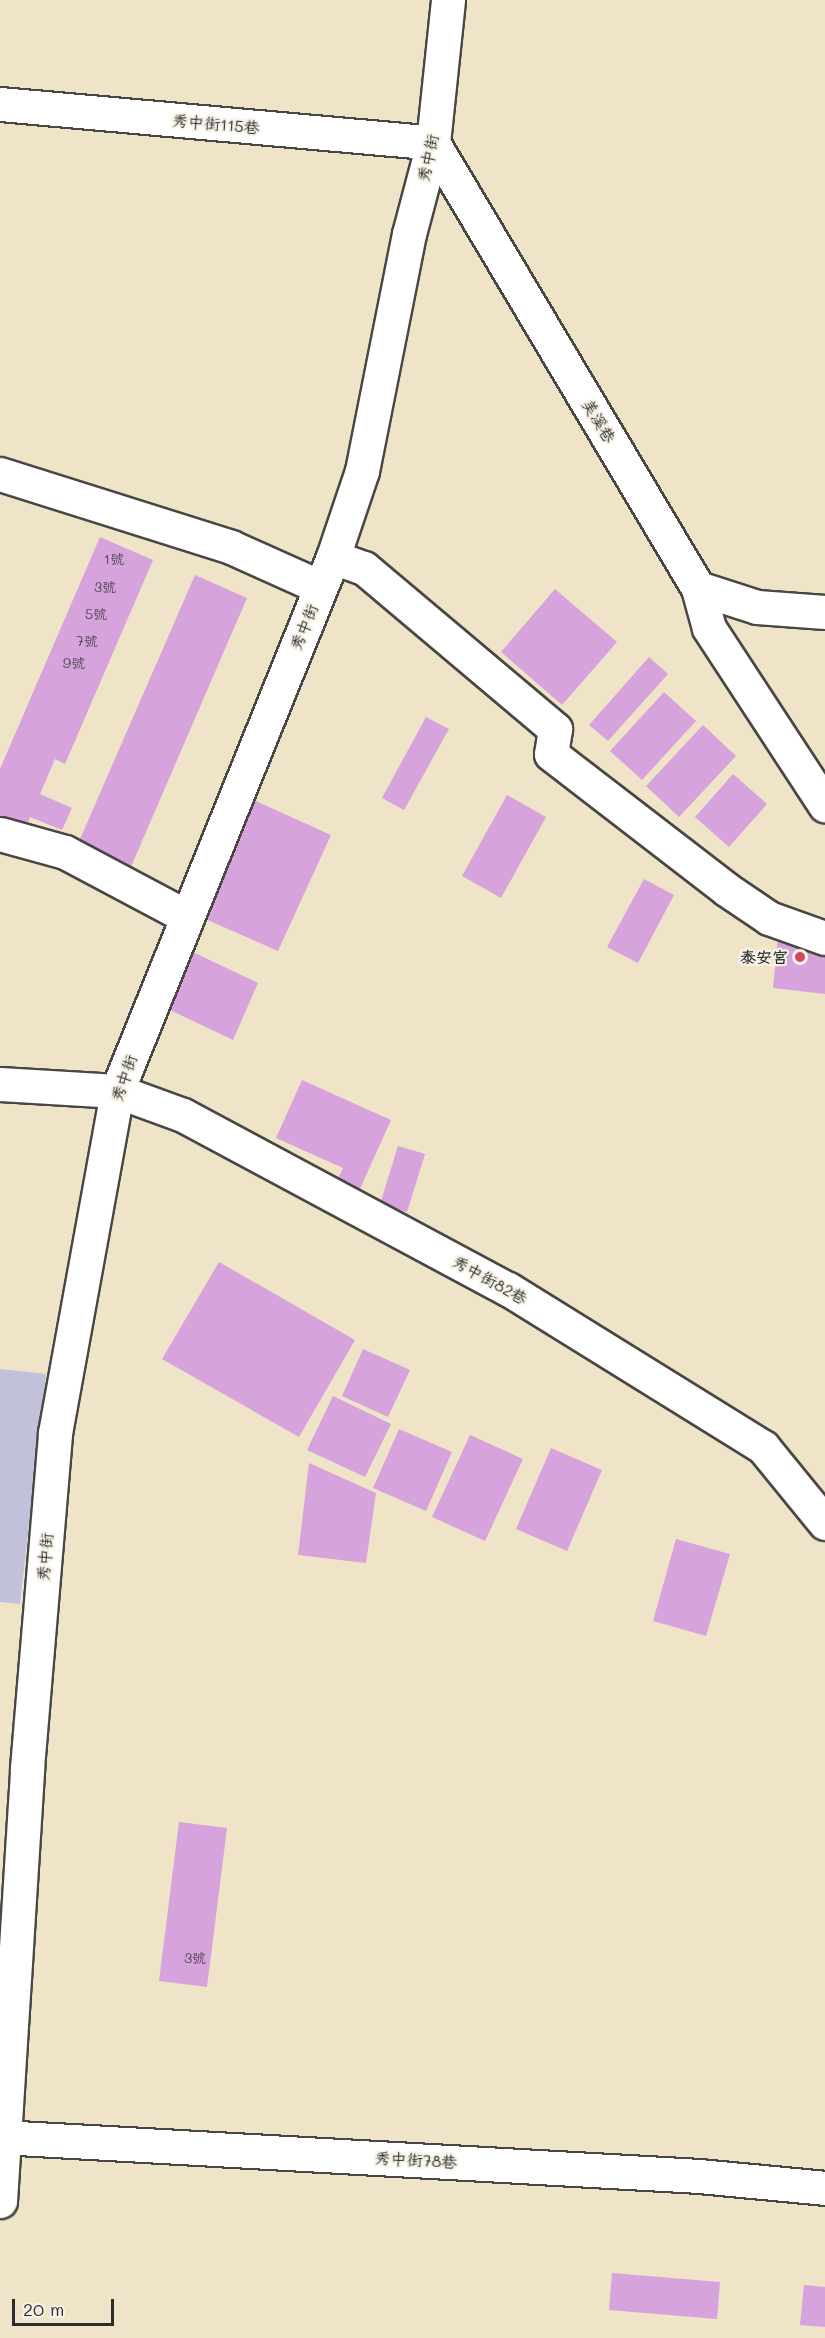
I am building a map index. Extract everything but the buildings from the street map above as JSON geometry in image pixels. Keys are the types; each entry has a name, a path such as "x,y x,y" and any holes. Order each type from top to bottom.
{"street":[{"name":"秀中街","path":"0,2201 27,1768 55,1433 117,1091 333,557 362,471 410,234 433,143 448,0"},
{"name":"秀中街115巷","path":"0,104 433,143"},
{"name":"美溪巷","path":"433,143 698,588 709,628 825,805"},
{"path":"0,474 231,547 320,587"},
{"path":"333,557 364,568 555,729 551,754 726,889 769,918 825,938"},
{"path":"698,588 757,607 825,612"},
{"path":"0,834 65,852 187,917"},
{"name":"秀中街82巷","path":"0,1084 117,1091 183,1115 508,1289 763,1447 825,1523"},
{"name":"秀中街78巷","path":"3,2137 699,2176 825,2188"}],"shaded area":[{"path":"0,1369 46,1374 20,1604 0,1602"}],"place":[{"name":"泰安宮","path":"800,957"}]}
